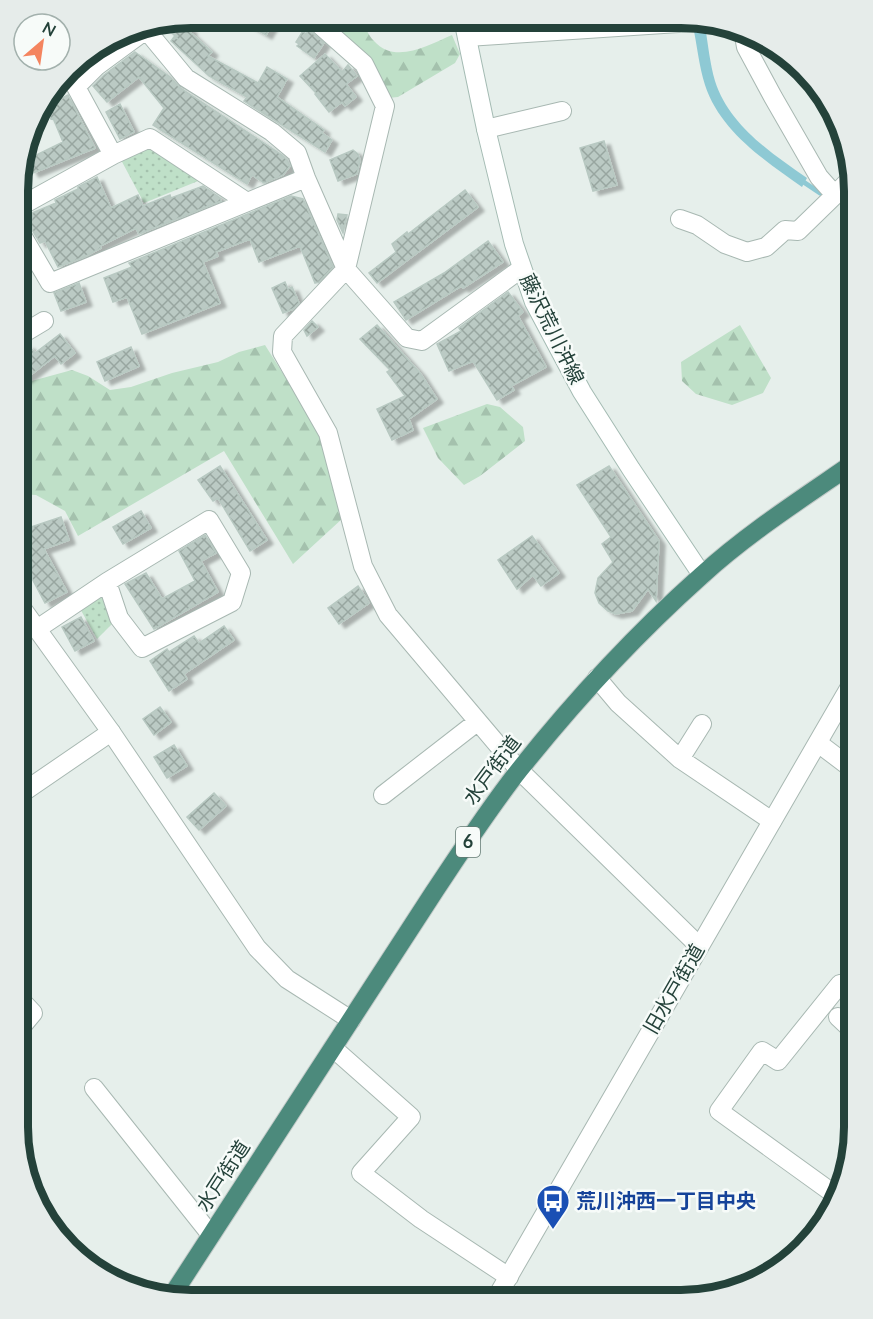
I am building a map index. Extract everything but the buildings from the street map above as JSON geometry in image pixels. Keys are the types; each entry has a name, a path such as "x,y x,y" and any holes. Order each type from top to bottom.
{"highway":[{"name":"水戸街道","path":"176,1289 470,838 519,770 597,678 702,575 781,514 844,470"}],"street":[{"path":"323,28 364,64 385,106 346,269 283,336 282,352 328,433 363,566 388,615 519,770 699,946"},
{"name":"藤沢荒川沖線","path":"466,28 486,129 521,269 550,335 582,392 702,575"},
{"path":"467,37 603,28"},
{"path":"149,34 186,78 272,132 297,153 346,269 407,338 422,341 521,269"},
{"path":"745,41 772,97 819,177 835,195"},
{"path":"113,155 76,87 126,42"},
{"path":"486,129 562,111"},
{"path":"28,203 113,155 150,138 247,202"},
{"path":"28,244 50,283 306,178"},
{"path":"680,219 697,225 725,244 747,252 766,246 785,230 798,231 844,185"},
{"path":"28,331 44,321"},
{"path":"37,629 107,582 209,520 241,573 232,602 142,648 119,618 107,582"},
{"path":"28,616 111,732 257,948 287,979 351,1020"},
{"path":"597,678 618,703 680,759 772,821"},
{"name":"旧水戸街道","path":"502,1290 844,697"},
{"path":"383,795 477,722"},
{"path":"680,759 702,724"},
{"path":"28,789 111,732"},
{"path":"818,743 844,763"},
{"path":"831,1192 719,1111 762,1051 778,1060 840,984"},
{"path":"28,1008 33,1013 28,1019"},
{"path":"837,1017 844,1023"},
{"path":"333,1048 411,1117 361,1173 421,1218 509,1277"},
{"path":"94,1088 212,1235"}],"green space":[{"path":"327,28 365,28 374,41 382,48 392,52 423,48 452,35 460,54 455,63 398,97 388,98"},
{"path":"150,145 203,179 144,203 120,158"},
{"path":"740,325 771,378 763,393 732,405 696,394 682,381 681,362"},
{"path":"265,345 322,436 343,518 293,564 224,451 78,536 65,511 36,495 28,495 28,382 72,370 88,376 110,390 131,387 172,373 218,362 239,352"},
{"path":"487,404 500,407 523,427 525,441 480,476 464,485 438,458 423,428"},
{"path":"105,587 115,621 97,639 78,605"}],"water":[{"path":"694,29 706,31 715,81 730,111 753,137 807,178 802,187 745,143 721,117 705,85"}],"waterway":[{"path":"799,179 820,193"}],"place":[{"name":"荒川沖西一丁目中央","path":"553,1230"}]}
